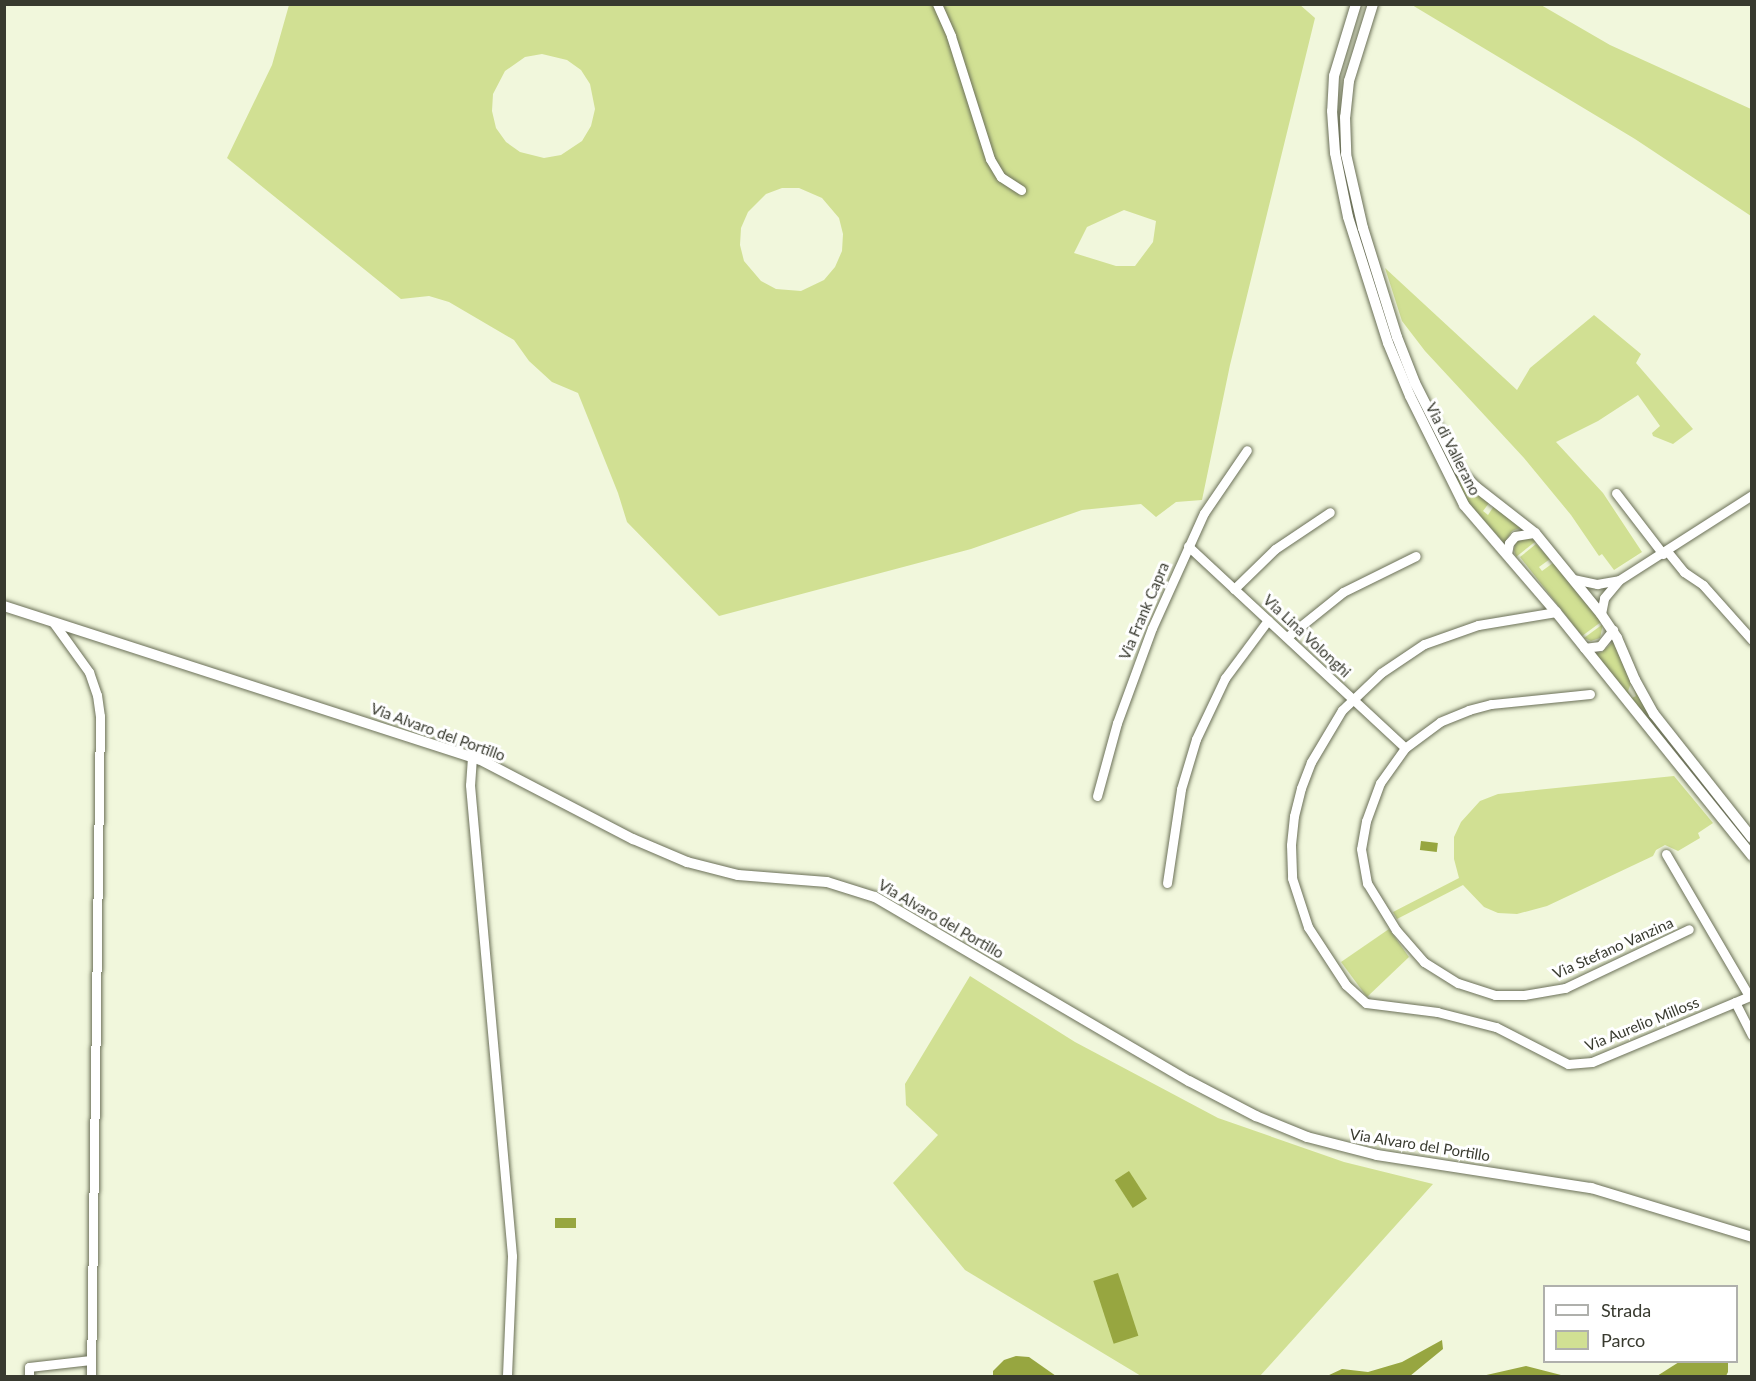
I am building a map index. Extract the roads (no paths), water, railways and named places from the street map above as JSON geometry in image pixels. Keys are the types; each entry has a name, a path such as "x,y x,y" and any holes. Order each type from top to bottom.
{"street":[{"path":"937,4 951,36 990,159 1001,177 1021,190"},
{"name":"Via di Vallerano","path":"1356,4 1338,60 1334,84 1333,137 1342,194 1388,343 1410,396 1457,494 1476,520 1556,612 1752,856"},
{"name":"Via di Vallerano","path":"1373,4 1351,68 1345,117 1348,168 1363,228 1404,356 1449,454 1472,484 1535,533 1601,614 1613,630 1635,680 1654,714 1752,838"},
{"name":"Via Frank Capra","path":"1097,796 1110,744 1133,676 1188,546 1208,505 1247,450"},
{"path":"1616,493 1665,552 1684,572 1703,585 1752,640"},
{"path":"1601,614 1604,598 1619,580 1752,495"},
{"path":"1234,589 1270,553 1330,512"},
{"path":"1507,554 1509,543 1515,536 1535,533"},
{"name":"Via Lina Volonghi","path":"1188,546 1405,748"},
{"path":"1287,637 1343,592 1416,556"},
{"path":"1573,579 1597,584 1619,580"},
{"name":"Via Alvaro del Portillo","path":"4,606 472,757 633,839 687,862 738,875 827,882 875,897 1172,1071 1242,1109 1301,1135 1377,1155 1591,1188 1752,1237"},
{"name":"Via Aurelio Milloss","path":"1556,612 1486,623 1431,641 1395,662 1352,699 1325,735 1303,780 1294,816 1291,861 1296,895 1308,927 1346,985 1362,1000 1378,1006 1437,1012 1488,1024 1558,1060 1579,1064 1592,1062 1750,996"},
{"path":"1167,883 1181,789 1201,725 1230,670 1268,620"},
{"path":"53,622 89,672 97,696 100,716 91,1377"},
{"path":"1584,648 1600,646 1613,630"},
{"name":"Via Stefano Vanzina","path":"1590,694 1491,704 1469,710 1440,722 1405,748 1386,772 1370,808 1362,844 1362,864 1370,890 1396,930 1420,958 1438,973 1469,988 1495,995 1546,993 1580,983 1689,929"},
{"path":"472,757 470,785 512,1256 507,1377"},
{"path":"1666,854 1750,996"},
{"path":"1735,1002 1752,1035"},
{"path":"29,1377 28,1367 91,1360"}]}
